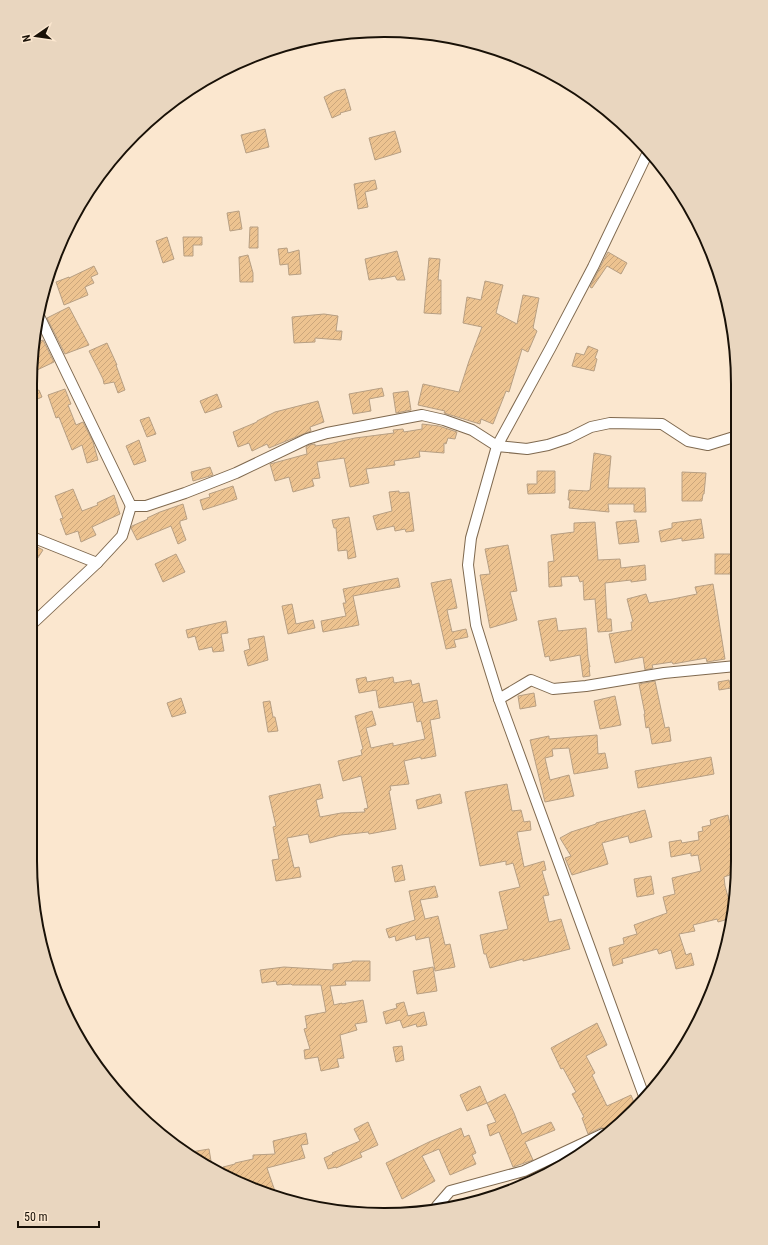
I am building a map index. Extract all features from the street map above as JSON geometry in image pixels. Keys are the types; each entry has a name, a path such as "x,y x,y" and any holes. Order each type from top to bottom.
{"street":[{"path":"643,1092 499,699 476,625 468,565 471,538 497,446 593,267 646,156"},
{"path":"37,619 98,563 122,536 131,506 43,324"},
{"path":"131,506 146,506 185,493 236,473 307,439 320,435 422,415 444,420 472,430 497,446 527,449 548,445 569,438 591,426 610,423 662,424 688,441 708,445 731,438"},
{"path":"37,539 98,563"},
{"path":"499,699 531,680 553,689 586,686 664,673 731,666"},
{"path":"439,1203 450,1191 524,1171 589,1140"}],"building":[{"path":"345,89 351,110 340,113 341,114 332,118 324,97 336,91"},
{"path":"265,129 269,147 246,153 241,135"},
{"path":"395,131 401,152 375,160 369,138"},
{"path":"375,180 377,189 365,192 368,207 358,209 354,184"},
{"path":"239,211 242,229 230,231 227,213"},
{"path":"250,227 258,227 258,248 249,248"},
{"path":"167,237 174,259 163,263 156,241"},
{"path":"183,237 202,237 202,245 193,245 193,256 184,256"},
{"path":"287,248 288,253 299,250 301,274 289,275 288,264 280,265 278,249"},
{"path":"397,251 405,280 397,280 395,276 369,280 365,259"},
{"path":"608,252 627,263 621,274 607,266 592,288 590,287"},
{"path":"248,255 253,273 253,282 240,282 239,257"},
{"path":"429,258 440,259 438,280 441,280 441,314 424,313"},
{"path":"94,266 98,274 91,277 94,283 85,287 88,295 64,305 56,282 69,278"},
{"path":"485,281 503,285 496,313 517,324 523,295 539,298 533,328 537,331 528,352 522,349 509,392 506,391 493,424 481,419 480,424 444,413 445,411 418,405 423,384 459,392 482,327 463,323 467,297 481,300"},
{"path":"69,307 89,345 65,354 47,318"},
{"path":"324,314 338,316 336,331 342,331 341,340 315,338 315,342 294,343 292,317"},
{"path":"43,340 54,362 38,370 38,361 40,341"},
{"path":"107,343 117,365 125,390 118,393 114,382 104,384 89,351"},
{"path":"588,346 598,350 595,358 597,359 594,371 572,366 576,353 584,355"},
{"path":"382,388 384,396 369,399 371,411 353,414 349,394"},
{"path":"65,389 71,404 68,405 76,425 83,422 93,442 98,460 87,463 82,445 72,450 59,417 56,418 48,395"},
{"path":"39,390 42,397 37,399 37,391"},
{"path":"408,391 411,410 396,413 393,393"},
{"path":"217,394 222,407 205,413 200,401"},
{"path":"318,401 324,422 310,427 311,431 269,448 267,444 252,451 249,443 238,447 233,432 257,422 275,412"},
{"path":"149,417 156,434 147,437 140,420"},
{"path":"422,424 439,426 457,432 455,439 448,438 446,444 444,443 444,453 419,451 420,457 394,461 395,465 366,469 369,483 350,487 344,458 317,462 320,478 312,479 314,486 293,492 289,477 275,481 270,464 307,454 306,447 309,445 315,444 315,446 355,438 394,433 393,430 403,429 404,432 422,429"},
{"path":"139,440 146,461 134,465 126,446"},
{"path":"594,453 611,456 608,488 645,488 646,512 634,512 634,504 608,504 609,512 569,508 569,490 590,490"},
{"path":"210,467 213,475 193,481 191,472"},
{"path":"537,471 555,471 555,493 528,494 527,484 537,484"},
{"path":"682,472 706,473 702,501 682,501"},
{"path":"233,486 237,499 203,510 200,500 210,497 209,494"},
{"path":"73,489 82,511 98,505 97,503 114,495 120,514 92,527 96,535 81,542 78,531 66,535 60,519 63,518 55,496"},
{"path":"399,491 399,493 409,492 414,531 406,532 405,529 395,531 394,526 377,530 373,516 392,511 389,492"},
{"path":"183,504 187,519 180,521 180,524 186,540 178,544 171,526 137,540 131,528 132,526 160,512"},
{"path":"349,517 356,557 348,559 347,550 338,551 336,528 334,528 332,520"},
{"path":"701,519 704,538 682,541 682,538 661,542 659,531 672,528 672,523"},
{"path":"636,520 639,542 619,544 616,522"},
{"path":"595,522 598,560 620,559 621,568 645,565 646,580 605,583 607,619 611,619 612,631 598,632 595,599 584,600 583,581 580,582 578,576 561,577 562,586 549,587 548,562 554,561 551,535 574,532 574,523"},
{"path":"508,545 517,591 510,592 517,620 490,628 480,575 490,574 485,549"},
{"path":"37,547 43,550 37,559"},
{"path":"176,554 185,572 163,582 155,564"},
{"path":"715,554 731,554 731,574 715,574"},
{"path":"398,578 400,587 353,596 359,625 323,632 321,621 346,616 343,603 346,603 343,589"},
{"path":"451,579 457,608 447,610 452,632 466,629 468,637 454,640 456,647 446,649 431,583"},
{"path":"713,584 725,659 707,662 706,658 673,664 672,662 652,665 653,668 645,670 643,657 615,663 609,634 632,630 631,622 633,622 627,599 646,594 649,603 673,599 697,594 695,587"},
{"path":"292,604 296,624 313,620 315,628 288,634 282,606"},
{"path":"556,618 558,631 586,628 590,676 583,677 580,655 550,661 549,656 545,657 538,621"},
{"path":"226,621 228,633 221,634 224,651 213,652 212,647 199,650 195,636 188,638 186,630"},
{"path":"264,636 268,660 248,666 244,651 250,649 248,639"},
{"path":"366,677 367,682 393,677 394,683 411,680 412,685 419,683 423,703 437,700 440,718 430,720 436,756 421,759 421,757 404,761 409,784 390,786 391,790 389,791 396,829 369,834 368,832 341,835 310,843 308,834 287,838 294,868 299,867 301,877 276,881 272,860 279,859 273,827 276,826 269,796 320,784 323,798 316,800 320,817 341,813 365,812 364,809 368,808 361,776 343,781 338,761 362,755 361,750 363,749 355,716 372,711 376,725 366,728 371,748 393,743 393,746 425,739 421,721 417,722 413,702 379,708 376,690 359,693 356,679"},
{"path":"729,680 731,688 719,690 718,682"},
{"path":"655,681 665,728 669,727 671,741 652,744 649,727 646,728 645,714 639,684"},
{"path":"534,693 536,706 520,709 518,696"},
{"path":"615,696 621,725 600,729 594,701"},
{"path":"181,698 186,713 172,717 167,703"},
{"path":"270,701 273,717 275,717 278,731 268,732 263,702"},
{"path":"597,735 598,754 605,753 608,768 574,774 569,748 552,749 553,756 545,758 550,780 569,775 574,796 545,802 530,740 549,736 549,739"},
{"path":"711,757 714,774 638,788 635,771"},
{"path":"507,784 512,811 521,810 524,822 530,821 531,830 517,832 524,867 544,861 546,870 542,871 549,895 543,896 549,922 561,919 570,949 490,968 486,954 484,954 480,935 508,929 499,892 520,887 513,863 506,865 506,861 480,866 465,792"},
{"path":"440,794 442,803 418,809 416,800"},
{"path":"645,810 652,837 630,843 628,836 602,843 608,864 572,875 565,858 571,856 560,838 571,832 596,823"},
{"path":"728,815 731,828 730,875 724,877 729,899 726,920 718,922 717,919 693,925 695,931 679,934 686,955 691,953 694,965 676,969 671,950 659,954 657,949 622,959 623,963 613,966 609,948 624,944 623,938 637,934 634,925 667,913 663,897 675,894 672,878 701,871 698,855 691,856 691,853 671,857 669,842 681,840 682,843 699,840 698,832 703,831 702,827 711,825 710,820"},
{"path":"402,865 405,880 395,882 392,867"},
{"path":"651,876 654,894 637,897 634,879"},
{"path":"435,886 438,897 420,900 425,919 438,916 445,945 450,944 455,967 435,971 429,937 416,940 415,935 396,941 395,936 389,938 386,929 415,920 409,891"},
{"path":"352,961 370,961 370,981 345,981 346,985 330,986 334,1005 363,1000 367,1022 355,1024 357,1030 340,1035 344,1058 337,1059 339,1067 321,1071 318,1057 305,1059 304,1050 310,1049 304,1029 307,1028 305,1016 326,1012 321,985 277,985 276,981 262,983 260,970 284,967 333,970 333,964"},
{"path":"433,967 437,991 417,994 413,971"},
{"path":"404,1002 408,1016 424,1012 427,1025 417,1027 416,1024 403,1028 400,1020 386,1024 383,1012 397,1008 396,1004"},
{"path":"597,1023 607,1045 586,1056 595,1073 592,1075 607,1106 631,1095 634,1101 605,1128 600,1128 588,1134 582,1118 584,1117 572,1094 576,1092 563,1068 561,1069 551,1048"},
{"path":"402,1046 404,1060 396,1062 393,1047"},
{"path":"480,1086 487,1103 467,1111 460,1095"},
{"path":"505,1094 522,1134 551,1122 555,1130 525,1142 533,1160 513,1167 499,1132 490,1136 487,1125 496,1122 487,1103"},
{"path":"368,1122 378,1145 360,1153 362,1157 336,1168 328,1169 324,1158 360,1141 354,1129"},
{"path":"461,1128 464,1137 469,1135 476,1153 472,1155 476,1164 450,1175 439,1149 422,1156 435,1181 402,1199 386,1163"},
{"path":"306,1133 308,1144 301,1145 305,1158 267,1168 275,1191 251,1182 223,1168 223,1167 235,1163 253,1159 253,1155 275,1154 273,1141"},
{"path":"209,1149 211,1161 209,1161 194,1152"},
{"path":"537,1172 520,1181 519,1179"}]}
